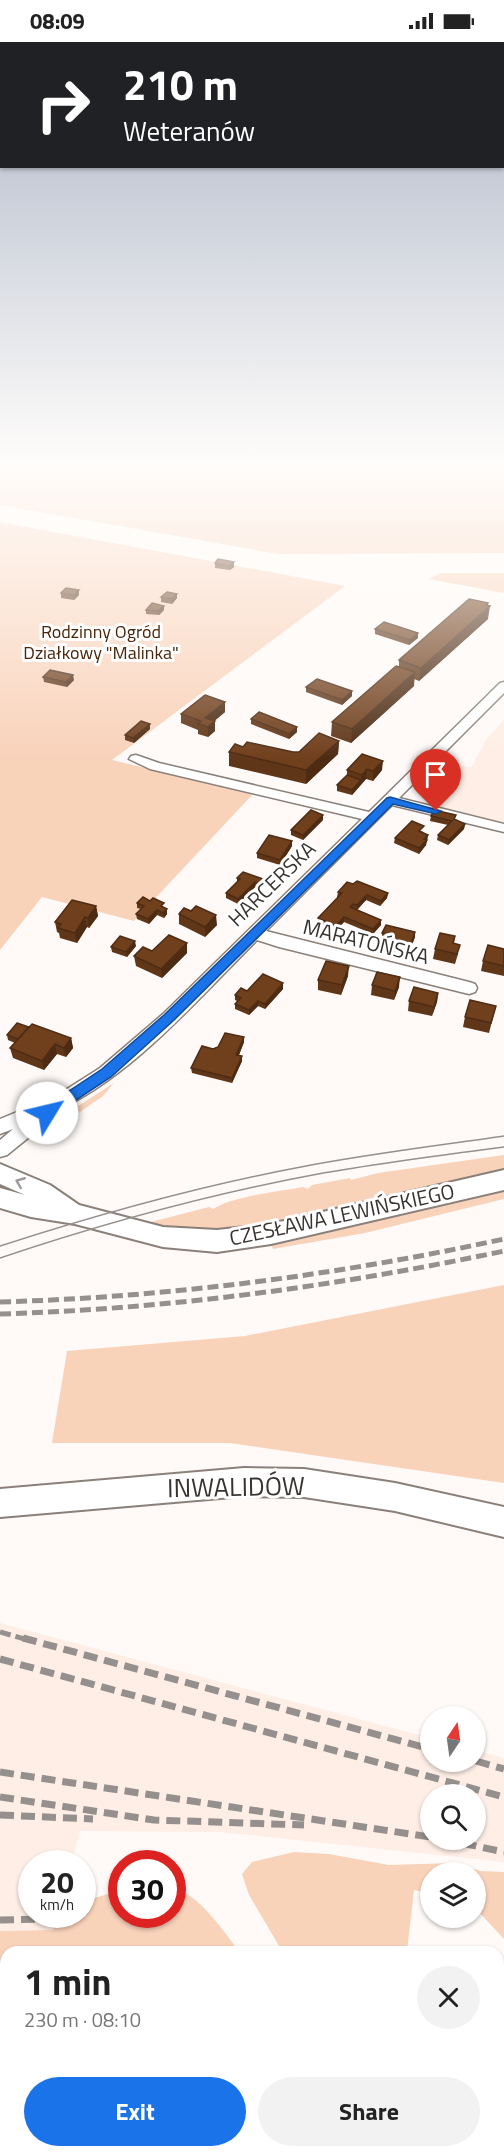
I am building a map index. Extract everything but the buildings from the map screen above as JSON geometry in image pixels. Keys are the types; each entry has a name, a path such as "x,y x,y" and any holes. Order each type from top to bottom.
{"street":[{"name":"HARCERSKA","path":"0,1150 62,1101 106,1073 169,1018 504,686"},
{"path":"136,759 155,766 373,817"},
{"path":"390,800 504,828"},
{"name":"MARATOŃSKA","path":"254,933 279,942 469,988"},
{"name":"HARCERSKA","path":"0,1127 62,1101"},
{"name":"CZESŁAWA LEWIŃSKIEGO","path":"0,1174 42,1192 75,1214"},
{"name":"CZESŁAWA LEWIŃSKIEGO","path":"0,1198 164,1237 195,1241 244,1239 504,1180"},
{"name":"INWALIDÓW","path":"0,1503 244,1482 304,1483 395,1497 504,1522"}],"shaded area":[{"path":"504,720 504,824 428,806 423,797 455,765 472,767 487,738"},
{"path":"0,1623 420,1735 420,1772 486,1772 486,1753 504,1758 504,1862 220,1832 80,1831 75,1850 18,1850 18,1928 54,1928 53,1930 0,1931"}],"green space":[{"name":"Rodzinny Ogród Działkowy \"Malinka\"","path":"0,562 214,562 345,586 112,760 253,794 134,921 42,897 0,950"},
{"path":"440,573 504,573 504,593 429,579"},
{"path":"114,1083 103,1096 38,1141 28,1138"},
{"path":"504,1155 504,1170 267,1224 195,1229 147,1223 209,1207 213,1209 256,1195 303,1187 308,1189 312,1185 350,1178 351,1180 378,1173"},
{"path":"504,1190 504,1199 365,1233 273,1249 272,1246"},
{"path":"504,1285 504,1483 230,1443 52,1443 67,1351 245,1336"},
{"path":"294,1852 329,1854 389,1865 420,1864 420,1891 414,1890 408,1946 279,1946 249,1895 242,1874 252,1862"},
{"path":"486,1871 504,1872 504,1939 486,1920"},
{"path":"108,1894 108,1928 186,1928 186,1894 201,1905 235,1946 0,1946 0,1931 96,1928 96,1897"}],"tram line":[{"path":"0,1246 74,1223 225,1183 351,1158 504,1136"},
{"path":"0,1258 118,1221 237,1191 341,1170 504,1147"}],"railway":[{"path":"0,1302 127,1295 254,1282 379,1263 504,1239"},
{"path":"0,1314 127,1307 253,1294 379,1275 504,1251"},
{"path":"0,1632 28,1640"},
{"path":"23,1638 420,1746"},
{"path":"0,1659 504,1797"},
{"path":"486,1764 504,1769"},
{"path":"0,1772 420,1835"},
{"path":"0,1797 154,1820 304,1825"},
{"path":"0,1815 93,1819"},
{"path":"486,1848 504,1852"},
{"path":"0,1920 18,1920"}],"route":[{"path":"47,1113 106,1073 169,1018 390,800 436,811"}]}
